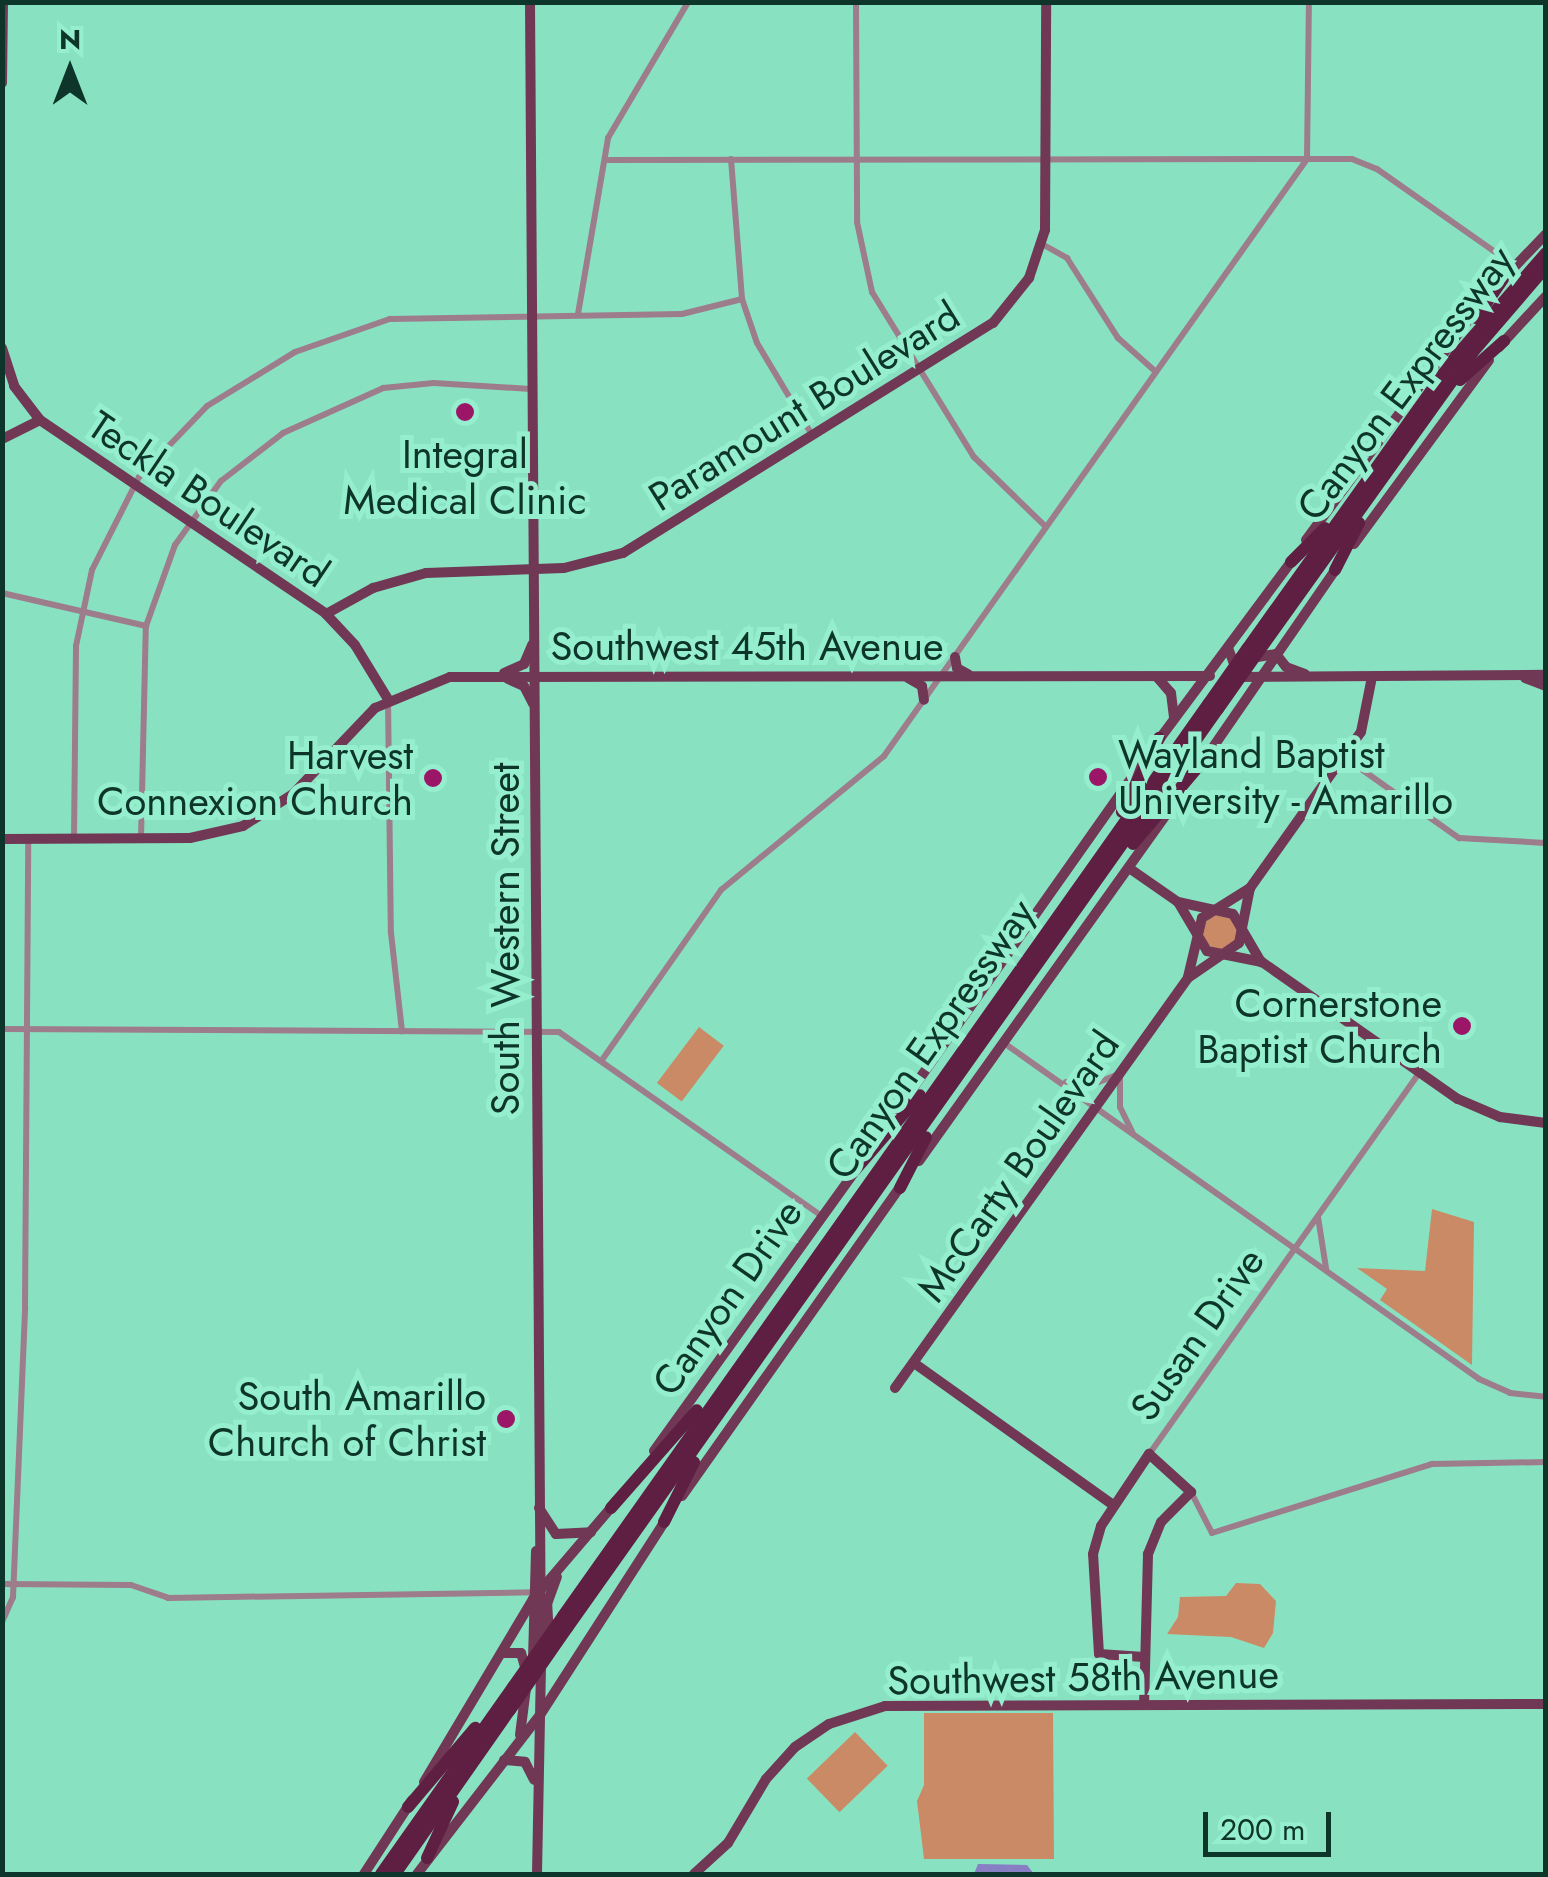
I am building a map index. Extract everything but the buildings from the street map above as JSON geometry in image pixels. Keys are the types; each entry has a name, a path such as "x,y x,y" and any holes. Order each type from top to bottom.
{"highway":[{"name":"Canyon Expressway","path":"512,1685 565,1622 723,1410 1080,907 1370,478 1546,253"},
{"name":"Canyon Expressway","path":"1251,652 1386,474 1435,395 1546,267"},
{"path":"1435,395 1503,279"},
{"path":"1435,395 1504,341"},
{"path":"1335,570 1386,474"},
{"path":"1291,562 1370,478"},
{"name":"Canyon Expressway","path":"396,1874 510,1710 739,1364 1104,848 1214,706"},
{"path":"1104,848 1160,738"},
{"path":"1080,907 1204,760"},
{"path":"855,1170 982,1021"},
{"path":"900,1188 955,1083"},
{"path":"611,1508 739,1364"},
{"path":"664,1522 723,1410"},
{"path":"408,1807 512,1685"},
{"path":"381,1874 512,1685"},
{"path":"427,1858 491,1737"}],"main road":[{"path":"2,84 3,2"},
{"name":"South Western Street","path":"530,2 537,1791"},
{"name":"Paramount Boulevard","path":"326,614 413,576 595,562 636,547 1002,315 1042,244 1047,158 1046,2"},
{"name":"Canyon Drive","path":"364,1874 535,1594 611,1508 1174,718 1443,350 1545,235"},
{"name":"Canyon Drive","path":"417,1874 537,1719 664,1522 1129,868 1335,570 1504,341 1546,296"},
{"name":"Teckla Boulevard","path":"2,348 28,406 40,420 326,614 356,646 388,700"},
{"path":"2,438 40,420"},
{"path":"500,676 524,664 533,646"},
{"path":"533,646 540,663 560,676 541,687 534,706"},
{"path":"1228,648 1233,661 1276,654 1286,668 1315,677"},
{"path":"954,657 957,668 974,676"},
{"path":"1520,676 1546,667"},
{"name":"Southwest 45th Avenue","path":"2,839 208,836 262,816 388,700 437,680 500,676 1546,675"},
{"path":"500,676 524,686 534,706"},
{"path":"902,676 922,686 924,700"},
{"path":"1156,676 1170,693 1174,718"},
{"path":"1520,676 1546,686"},
{"path":"1250,888 1366,722 1372,677"},
{"path":"1196,688 1236,685 1244,704"},
{"path":"1129,868 1178,902 1233,914 1262,962"},
{"name":"McCarty Boulevard","path":"1188,978 1202,918 1250,888"},
{"name":"McCarty Boulevard","path":"896,1388 1188,978 1236,948 1250,888"},
{"path":"1178,902 1207,951 1262,962 1419,1073 1476,1108 1546,1123"},
{"path":"914,1363 1113,1505"},
{"path":"1144,1704 1150,1549 1170,1509 1191,1492 1149,1454"},
{"name":"Susan Drive","path":"1144,1657 1100,1654 1094,1554 1113,1505 1149,1454"},
{"path":"536,1502 556,1534 592,1532"},
{"path":"568,1560 549,1592 548,1661 555,1670 571,1666"},
{"path":"502,1653 518,1652 526,1663 524,1725 502,1760 527,1763 537,1791 537,1874"},
{"name":"Southwest 58th Avenue","path":"694,1874 728,1843 782,1759 812,1734 850,1715 906,1705 1546,1704"}],"street":[{"path":"578,314 610,132 688,2"},
{"path":"856,2 856,159 863,266 883,315 991,478 1046,527"},
{"path":"602,1060 721,890 868,773 924,700 1307,159 1309,2"},
{"path":"606,160 1364,161 1514,266"},
{"path":"731,160 733,251 742,299 757,343 813,437"},
{"path":"1042,244 1067,258 1118,338 1156,372"},
{"path":"74,839 82,611 100,550 134,484 207,406 320,340 414,316 682,314 742,299"},
{"path":"141,839 146,626 166,564 190,520 242,462 348,401 416,383 531,389"},
{"path":"26,428 28,406"},
{"path":"2,593 146,626"},
{"path":"388,700 391,934 402,1031"},
{"path":"1344,757 1459,838 1546,843"},
{"path":"2,1622 14,1584 26,1307 28,839"},
{"path":"2,1029 564,1034 822,1216"},
{"path":"1004,1042 1478,1379 1510,1393 1546,1397"},
{"path":"1055,1079 1085,1085 1121,1072 1120,1108 1136,1136"},
{"name":"Susan Drive","path":"1149,1454 1419,1073"},
{"path":"1318,1216 1317,1241 1328,1272"},
{"path":"1191,1492 1212,1534 1422,1466 1546,1462"},
{"path":"2,1584 131,1585 168,1598 535,1594"}],"shaded area":[{"path":"1220,915 1232,920 1237,932 1232,944 1220,949 1208,944 1203,932 1208,920"},
{"path":"699,1027 724,1046 682,1102 657,1083"},
{"path":"1432,1209 1474,1222 1472,1365 1380,1300 1387,1289 1357,1268 1425,1271"},
{"path":"1236,1583 1260,1584 1276,1601 1273,1633 1264,1648 1231,1637 1167,1634 1178,1617 1180,1597 1226,1596"},
{"path":"924,1713 1053,1713 1054,1859 924,1859 917,1801 924,1785"},
{"path":"855,1732 888,1766 839,1812 807,1779"},
{"path":"978,1864 1027,1865 1034,1874 974,1874"}],"place":[{"name":"Integral Medical Clinic","path":"465,412"},
{"name":"Wayland Baptist University - Amarillo","path":"1098,777"},
{"name":"Harvest Connexion Church","path":"433,778"},
{"name":"Cornerstone Baptist Church","path":"1462,1026"},
{"name":"South Amarillo Church of Christ","path":"506,1419"}]}
